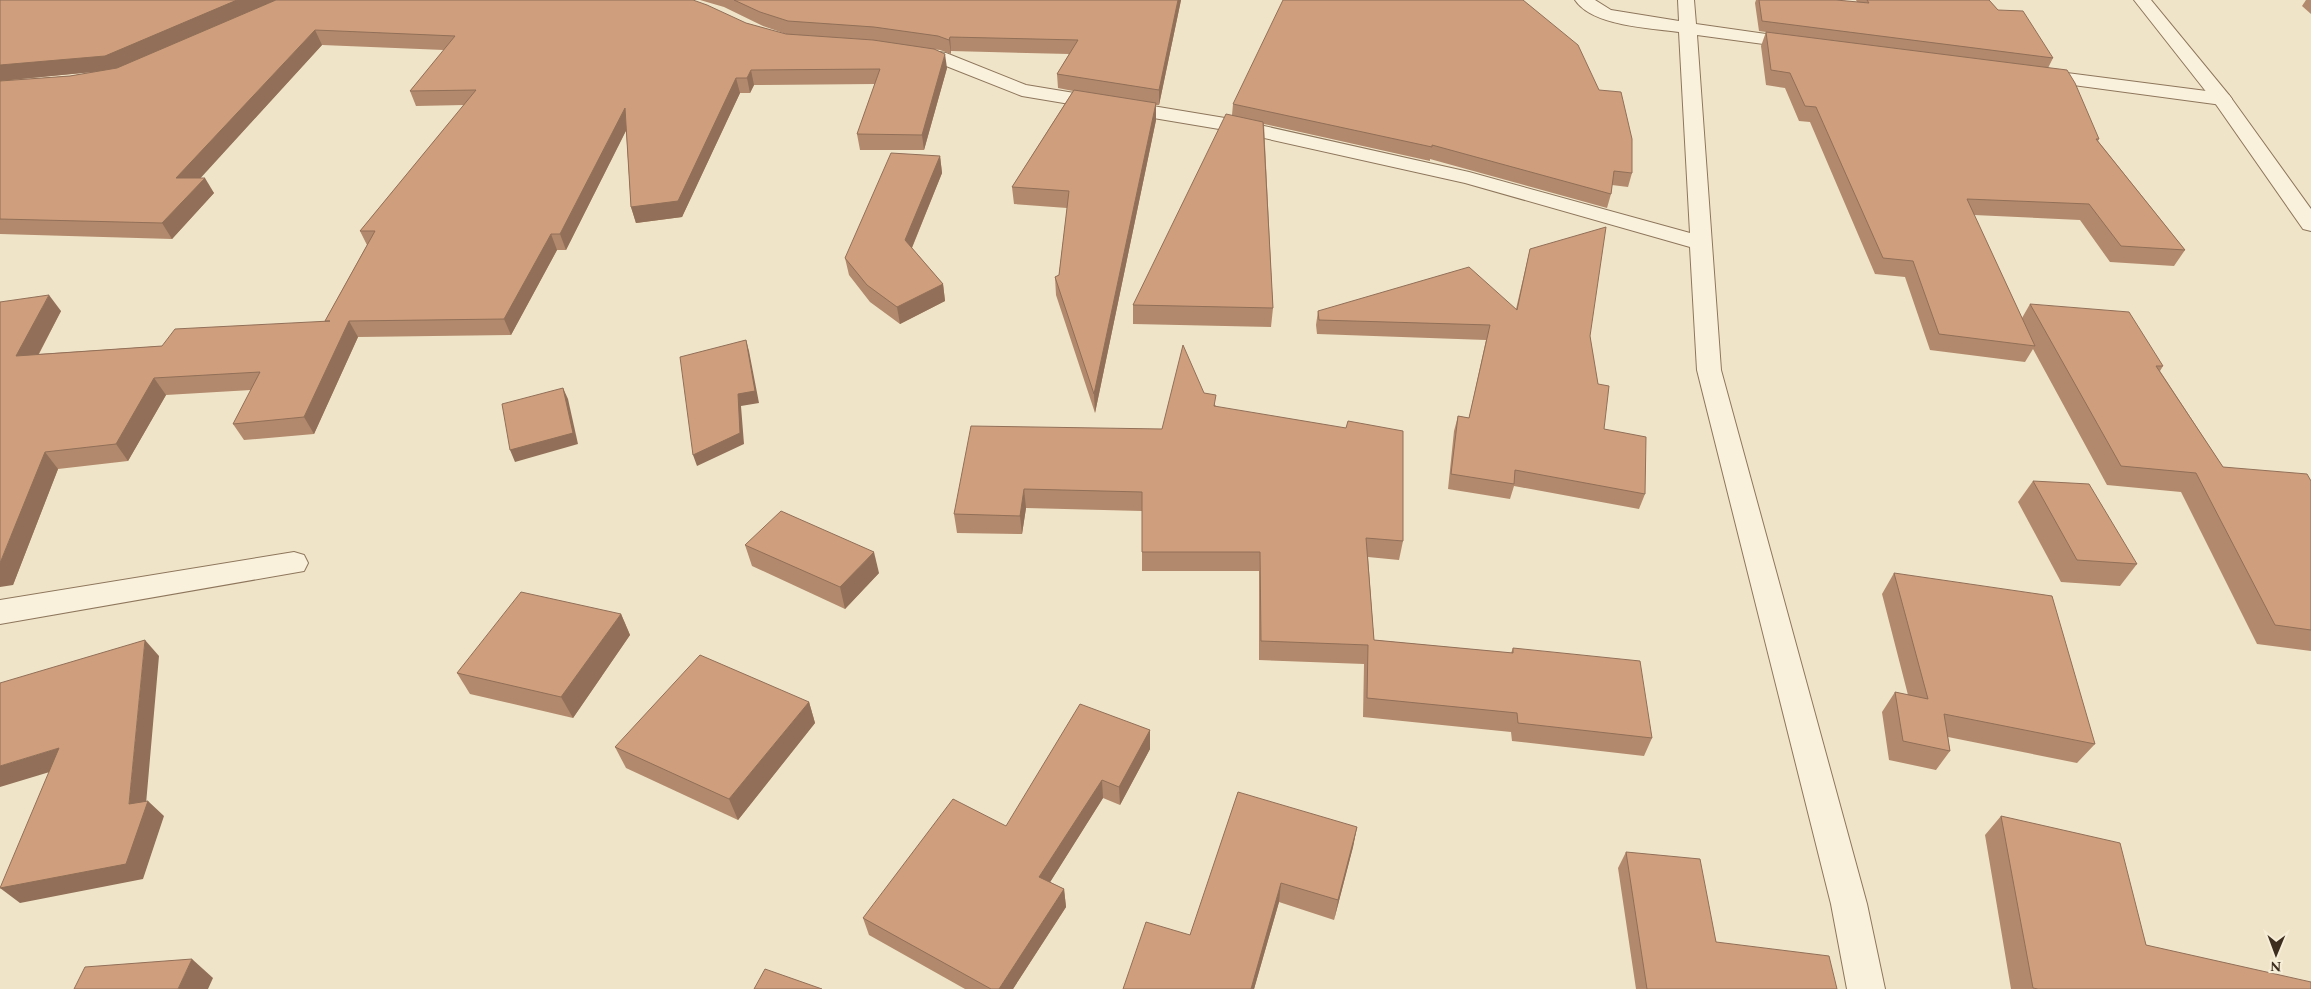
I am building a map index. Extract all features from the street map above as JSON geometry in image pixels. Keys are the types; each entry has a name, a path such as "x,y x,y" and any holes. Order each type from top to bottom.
{"street":[{"path":"1583,0 1612,16 1686,29 1822,47"},
{"path":"1686,0 1686,29 1709,370 1849,904 1866,989"},
{"path":"2142,0 2222,99 2311,224"},
{"path":"892,50 940,57 1022,90 1237,126 1469,178 1701,243"},
{"path":"2017,72 2222,99"},
{"path":"0,612 294,563"}],"building":[{"path":"0,0 237,0 105,56 0,65"},
{"path":"276,0 693,0 746,23 786,34 873,40 934,49 945,54 922,135 857,134 880,69 751,70 747,78 736,78 678,201 631,207 625,108 560,234 551,234 504,319 349,321 304,417 233,424 260,372 154,378 116,444 45,452 0,563 0,302 49,295 16,356 162,346 175,329 330,321 325,321 375,231 360,231 476,90 410,91 455,36 315,30 176,178 205,178 162,223 0,219 0,81 70,76 117,68"},
{"path":"734,0 1178,0 1159,90 1057,74 1078,40 950,37 949,40 938,36 874,27 788,21 760,12"},
{"path":"1283,0 1523,0 1578,45 1599,90 1621,92 1632,139 1632,173 1614,171 1611,194 1432,145 1432,147 1233,104"},
{"path":"1759,0 1836,0 1869,3 1867,0 1989,0 1998,10 2023,11 2053,58 1762,21"},
{"path":"1766,32 2067,70 2075,83 2099,139 2096,139 2185,250 2121,246 2089,204 1967,199 2035,346 1939,334 1913,261 1883,258 1816,107 1805,106 1790,73 1771,70"},
{"path":"1074,90 1156,103 1094,394 1055,277 1059,275 1069,191 1012,187"},
{"path":"1226,114 1263,122 1273,308 1133,305"},
{"path":"891,153 940,156 905,240 943,284 897,307 867,285 845,258"},
{"path":"1606,227 1590,336 1598,384 1609,386 1604,429 1646,437 1645,494 1515,470 1514,484 1451,474 1458,416 1469,418 1490,325 1319,320 1318,311 1469,267 1517,310 1530,249"},
{"path":"2030,304 2129,312 2163,366 2156,366 2223,467 2307,474 2311,481 2311,630 2275,625 2196,473 2121,466"},
{"path":"746,340 755,391 738,394 740,433 693,455 680,357"},
{"path":"1183,345 1204,393 1216,395 1214,406 1346,428 1348,421 1403,431 1403,541 1366,538 1374,640 1513,653 1513,648 1640,661 1652,738 1518,723 1517,713 1367,698 1368,645 1261,641 1260,552 1142,552 1142,492 1024,489 1020,516 954,514 971,426 1162,429"},
{"path":"563,388 573,433 510,450 502,404"},
{"path":"2033,481 2089,484 2137,564 2077,560"},
{"path":"781,511 874,552 840,587 745,545"},
{"path":"1894,573 2052,596 2095,744 1944,714 1950,751 1903,741 1895,692 1928,699"},
{"path":"521,592 621,614 561,697 457,673"},
{"path":"145,640 129,804 148,801 126,864 0,888 59,748 0,766 0,683"},
{"path":"700,655 809,702 729,799 615,747"},
{"path":"1080,704 1150,730 1119,787 1102,780 1039,877 1064,889 999,989 991,989 863,918 953,799 1006,826"},
{"path":"1238,792 1357,827 1338,900 1281,883 1251,989 1123,989 1146,922 1190,935"},
{"path":"2001,816 2120,843 2146,945 2311,982 2311,989 2033,988"},
{"path":"1626,852 1700,859 1716,942 1829,956 1837,989 1647,989"},
{"path":"192,959 178,989 74,989 85,967"},
{"path":"765,969 822,989 754,989"}]}
